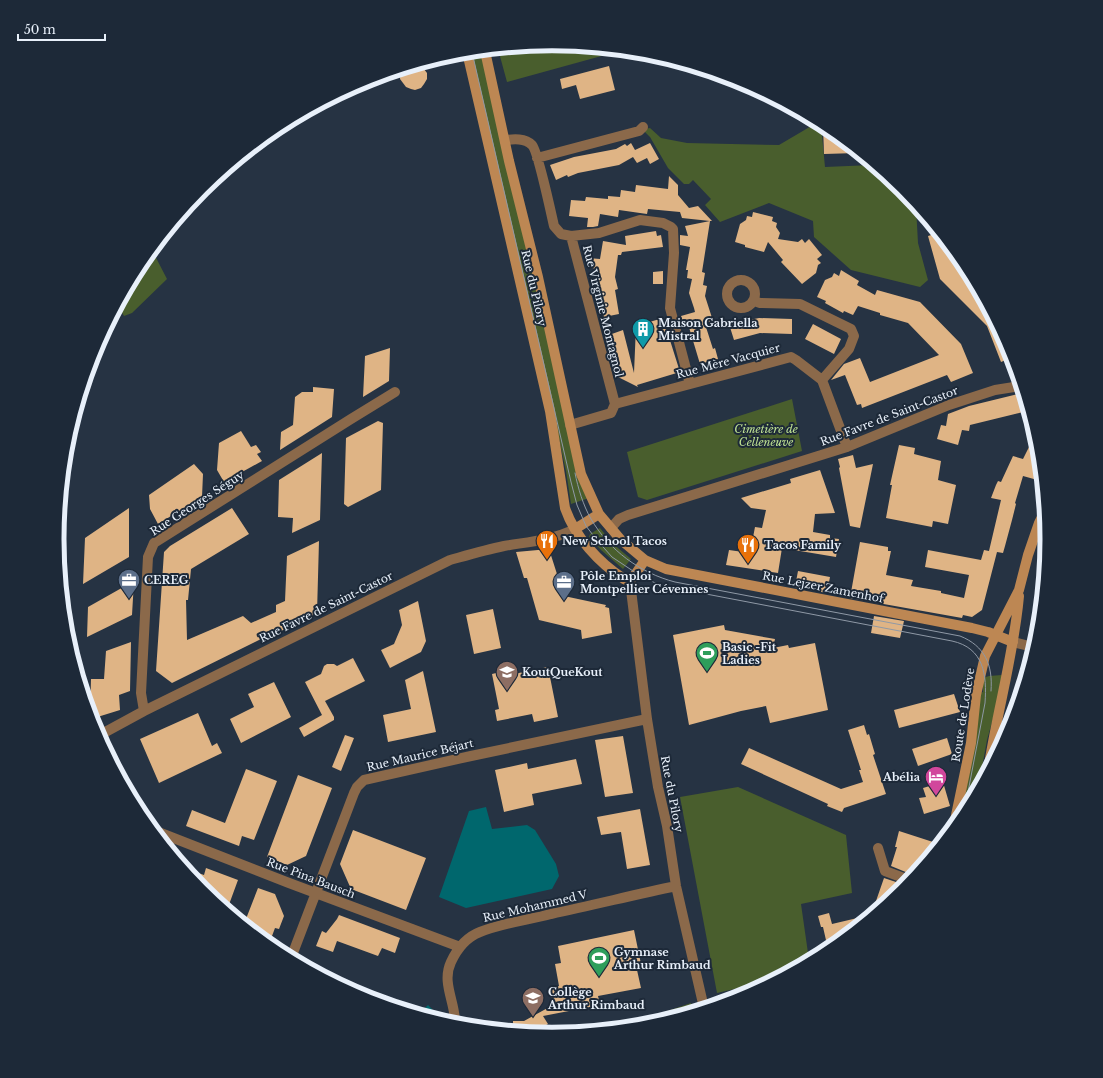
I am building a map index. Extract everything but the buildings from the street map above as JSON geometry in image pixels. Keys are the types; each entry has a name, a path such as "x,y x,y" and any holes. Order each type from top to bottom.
{"main road":[{"name":"Rue du Pilory","path":"486,55 538,277 581,474 599,514 611,528"},
{"name":"Rue du Pilory","path":"468,58 550,411 565,508 575,528 592,553 616,574 630,582"},
{"path":"575,528 599,514"},
{"name":"Route de Lodève","path":"957,810 971,743 976,695 986,656 1019,590 1028,555 1039,523"},
{"name":"Rue Lejzer Zamenhof","path":"611,528 621,540 645,560 666,569 972,628 988,632 996,636"},
{"path":"630,582 645,560"},
{"path":"991,750 1008,673 1017,621 1019,590"},
{"path":"996,636 1013,642"}],"street":[{"path":"537,158 639,131 643,127"},
{"name":"Rue Virginie Montagnol","path":"505,140 522,139 532,145 537,158 554,226 560,234 572,236 615,404"},
{"path":"572,236 599,233 640,220 662,223 673,229 674,253 670,308 690,384"},
{"path":"754,301 760,303 800,304 851,329 854,336 849,349 822,380 847,447"},
{"name":"Rue Mère Vacquier","path":"570,425 610,413 615,404 706,381 791,357 822,380"},
{"name":"Rue Favre de Saint-Castor","path":"611,528 619,519 628,515 847,447 949,405 995,390 1015,387"},
{"name":"Rue Georges Séguy","path":"144,711 140,693 148,557 154,543 351,418 395,392"},
{"name":"Rue Favre de Saint-Castor","path":"104,733 144,711 450,560 487,549 566,534 575,528"},
{"name":"Rue du Pilory","path":"630,582 647,719 658,787 667,826 676,886 703,1003"},
{"path":"1013,642 1027,645"},
{"name":"Rue Maurice Béjart","path":"293,953 354,793 357,787 364,780 464,757 647,719"},
{"name":"Rue Pina Bausch","path":"162,834 460,947"},
{"path":"878,848 885,871 903,878"},
{"name":"Rue Mohammed V","path":"454,1018 447,982 448,970 451,961 460,947 480,932 676,886"}],"green space":[{"path":"552,51 608,54 507,82 499,54"},
{"path":"483,56 589,498 571,504 559,439 472,57"},
{"path":"812,126 822,132 825,167 865,165 873,172 897,194 916,215 918,243 928,280 920,287 851,270 814,237 813,221 769,203 720,222 705,205 711,199 693,180 689,184 684,184 668,168 650,137 644,131 645,129 650,128 661,138 687,143 779,145"},
{"path":"155,255 167,279 132,313 124,316 121,310"},
{"name":"Cimetière de Celleneuve","path":"792,399 802,451 647,500 638,497 627,452"},
{"path":"600,528 612,543 631,559 623,569 601,550 589,537 590,534"},
{"path":"1002,675 995,711 987,740 982,768 962,802 980,693 983,692 983,678"},
{"path":"738,787 846,835 852,893 801,904 808,954 767,977 746,986 717,993 680,797"},
{"path":"691,1003 692,1006 648,1018"}],"shaded area":[{"path":"486,807 492,829 527,825 535,830 556,864 559,876 552,889 466,908 439,897 469,811"},
{"path":"428,1005 433,1012 425,1010 423,1010"}],"tram line":[{"path":"473,57 571,482 577,505 586,526 612,557 636,573 659,585 952,641 971,650 977,656 984,673 985,703 968,793"},
{"path":"575,473 579,490 586,508 598,530 616,550 627,559 650,573 675,582 960,636 976,645 986,658 991,673 991,691"}],"place":[{"name":"Maison Gabriella Mistral","path":"643,348"},
{"name":"New School Tacos","path":"547,560"},
{"name":"Tacos Family","path":"748,564"},
{"name":"CEREG","path":"129,600"},
{"name":"Pôle Emploi Montpellier Cévennes","path":"564,602"},
{"name":"Basic -Fit Ladies","path":"707,672"},
{"name":"KoutQueKout","path":"507,692"},
{"name":"Abélia","path":"936,796"},
{"name":"Gymnase Arthur Rimbaud","path":"599,978"},
{"name":"Collège Arthur Rimbaud","path":"533,1018"}]}
